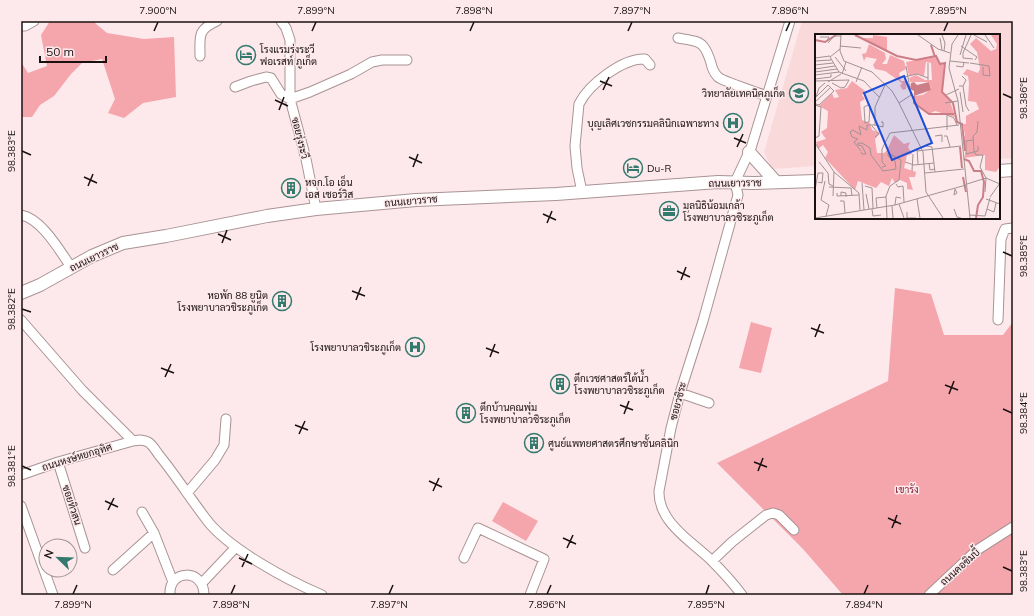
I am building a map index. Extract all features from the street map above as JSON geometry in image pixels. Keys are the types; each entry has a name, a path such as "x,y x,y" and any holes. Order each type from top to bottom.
{"main road":[{"path":"749,152 776,182"},
{"path":"1000,171 1013,170"},
{"name":"ถนนเยาวราช","path":"21,293 92,256 123,243 267,216 316,209 416,200 582,192 735,182 752,183 815,181"}],"street":[{"path":"21,26 25,26 34,21"},
{"path":"200,56 201,32 217,21"},
{"name":"ซอยรุ่งระวี","path":"281,21 286,28 290,40 290,99 306,159 316,209"},
{"path":"735,182 749,152 790,21"},
{"path":"678,38 696,41 704,46 712,67 718,77 767,96"},
{"path":"582,192 577,168 575,146 579,104 582,98 588,90 614,69 637,58 645,59 650,65"},
{"path":"235,87 266,76 271,78 281,94 290,99 351,74 372,62 382,60 407,60"},
{"name":"ซอยวชิระ","path":"735,182 738,195 703,321 680,393 661,480 659,500 664,513 674,527 712,561 742,595"},
{"path":"21,215 30,218 53,240 71,267"},
{"path":"998,320 1001,239 1004,229 1013,228"},
{"path":"21,320 82,390 133,441 141,439 149,442 188,492 207,520 236,547 301,587 322,595"},
{"path":"680,393 709,402"},
{"path":"188,492 216,460 224,445 226,419"},
{"name":"ถนนหงษ์หยกอุทิศ","path":"21,475 58,462 133,441"},
{"name":"ซอยทิวสน","path":"58,462 85,548"},
{"path":"21,506 53,595"},
{"path":"142,512 154,533 173,582"},
{"path":"712,561 732,542 766,515 773,513 779,515 794,530"},
{"name":"ถนนคอซิมบี้","path":"929,595 977,550 1013,527"},
{"path":"464,558 478,528 544,559 530,595"},
{"path":"113,570 154,533"},
{"path":"202,583 236,547"},
{"path":"170,595 169,590 173,582 178,578 188,575 194,576 202,583 204,595"}],"shaded area":[{"name":"วิทยาลัยเทคนิคภูเก็ต","path":"802,21 1013,21 1013,158 1000,159 1000,34 815,34 815,166 772,169 764,152"}],"green space":[{"path":"50,21 95,21 95,23 107,33 144,39 174,37 176,97 143,103 124,118 108,113 115,99 102,59 82,63 71,74 54,96 40,105 32,117 21,117 21,62 28,73 47,66 41,35"},
{"name":"เขารัง","path":"895,288 931,294 944,335 1003,335 1013,322 1013,595 843,595 803,549 717,463 888,381"},
{"path":"751,322 772,328 761,373 739,368"},
{"path":"503,502 538,521 526,541 492,521"}],"place":[{"name":"โรงแรมรุ่งระวี ฟอเรสท์ ภูเก็ต","path":"246,55"},
{"name":"วิทยาลัยเทคนิคภูเก็ต","path":"799,93"},
{"name":"บุญเลิศเวชกรรมคลินิกเฉพาะทาง","path":"733,123"},
{"name":"Du-R","path":"633,168"},
{"name":"หจก.โอ เอ็น เอส เซอร์วิส","path":"291,188"},
{"name":"มูลนิธิน้อมเกล้า โรงพยาบาลวชิระภูเก็ต","path":"669,211"},
{"name":"หอพัก 88 ยูนิต โรงพยาบาลวชิระภูเก็ต","path":"282,301"},
{"name":"โรงพยาบาลวชิระภูเก็ต","path":"415,347"},
{"name":"ตึกเวชศาสตร์ใต้น้ำ โรงพยาบาลวชิระภูเก็ต","path":"560,384"},
{"name":"ตึกบ้านคุณพุ่ม โรงพยาบาลวชิระภูเก็ต","path":"466,413"},
{"name":"ศูนย์แพทยศาสตรศึกษาชั้นคลินิก","path":"534,443"}]}
